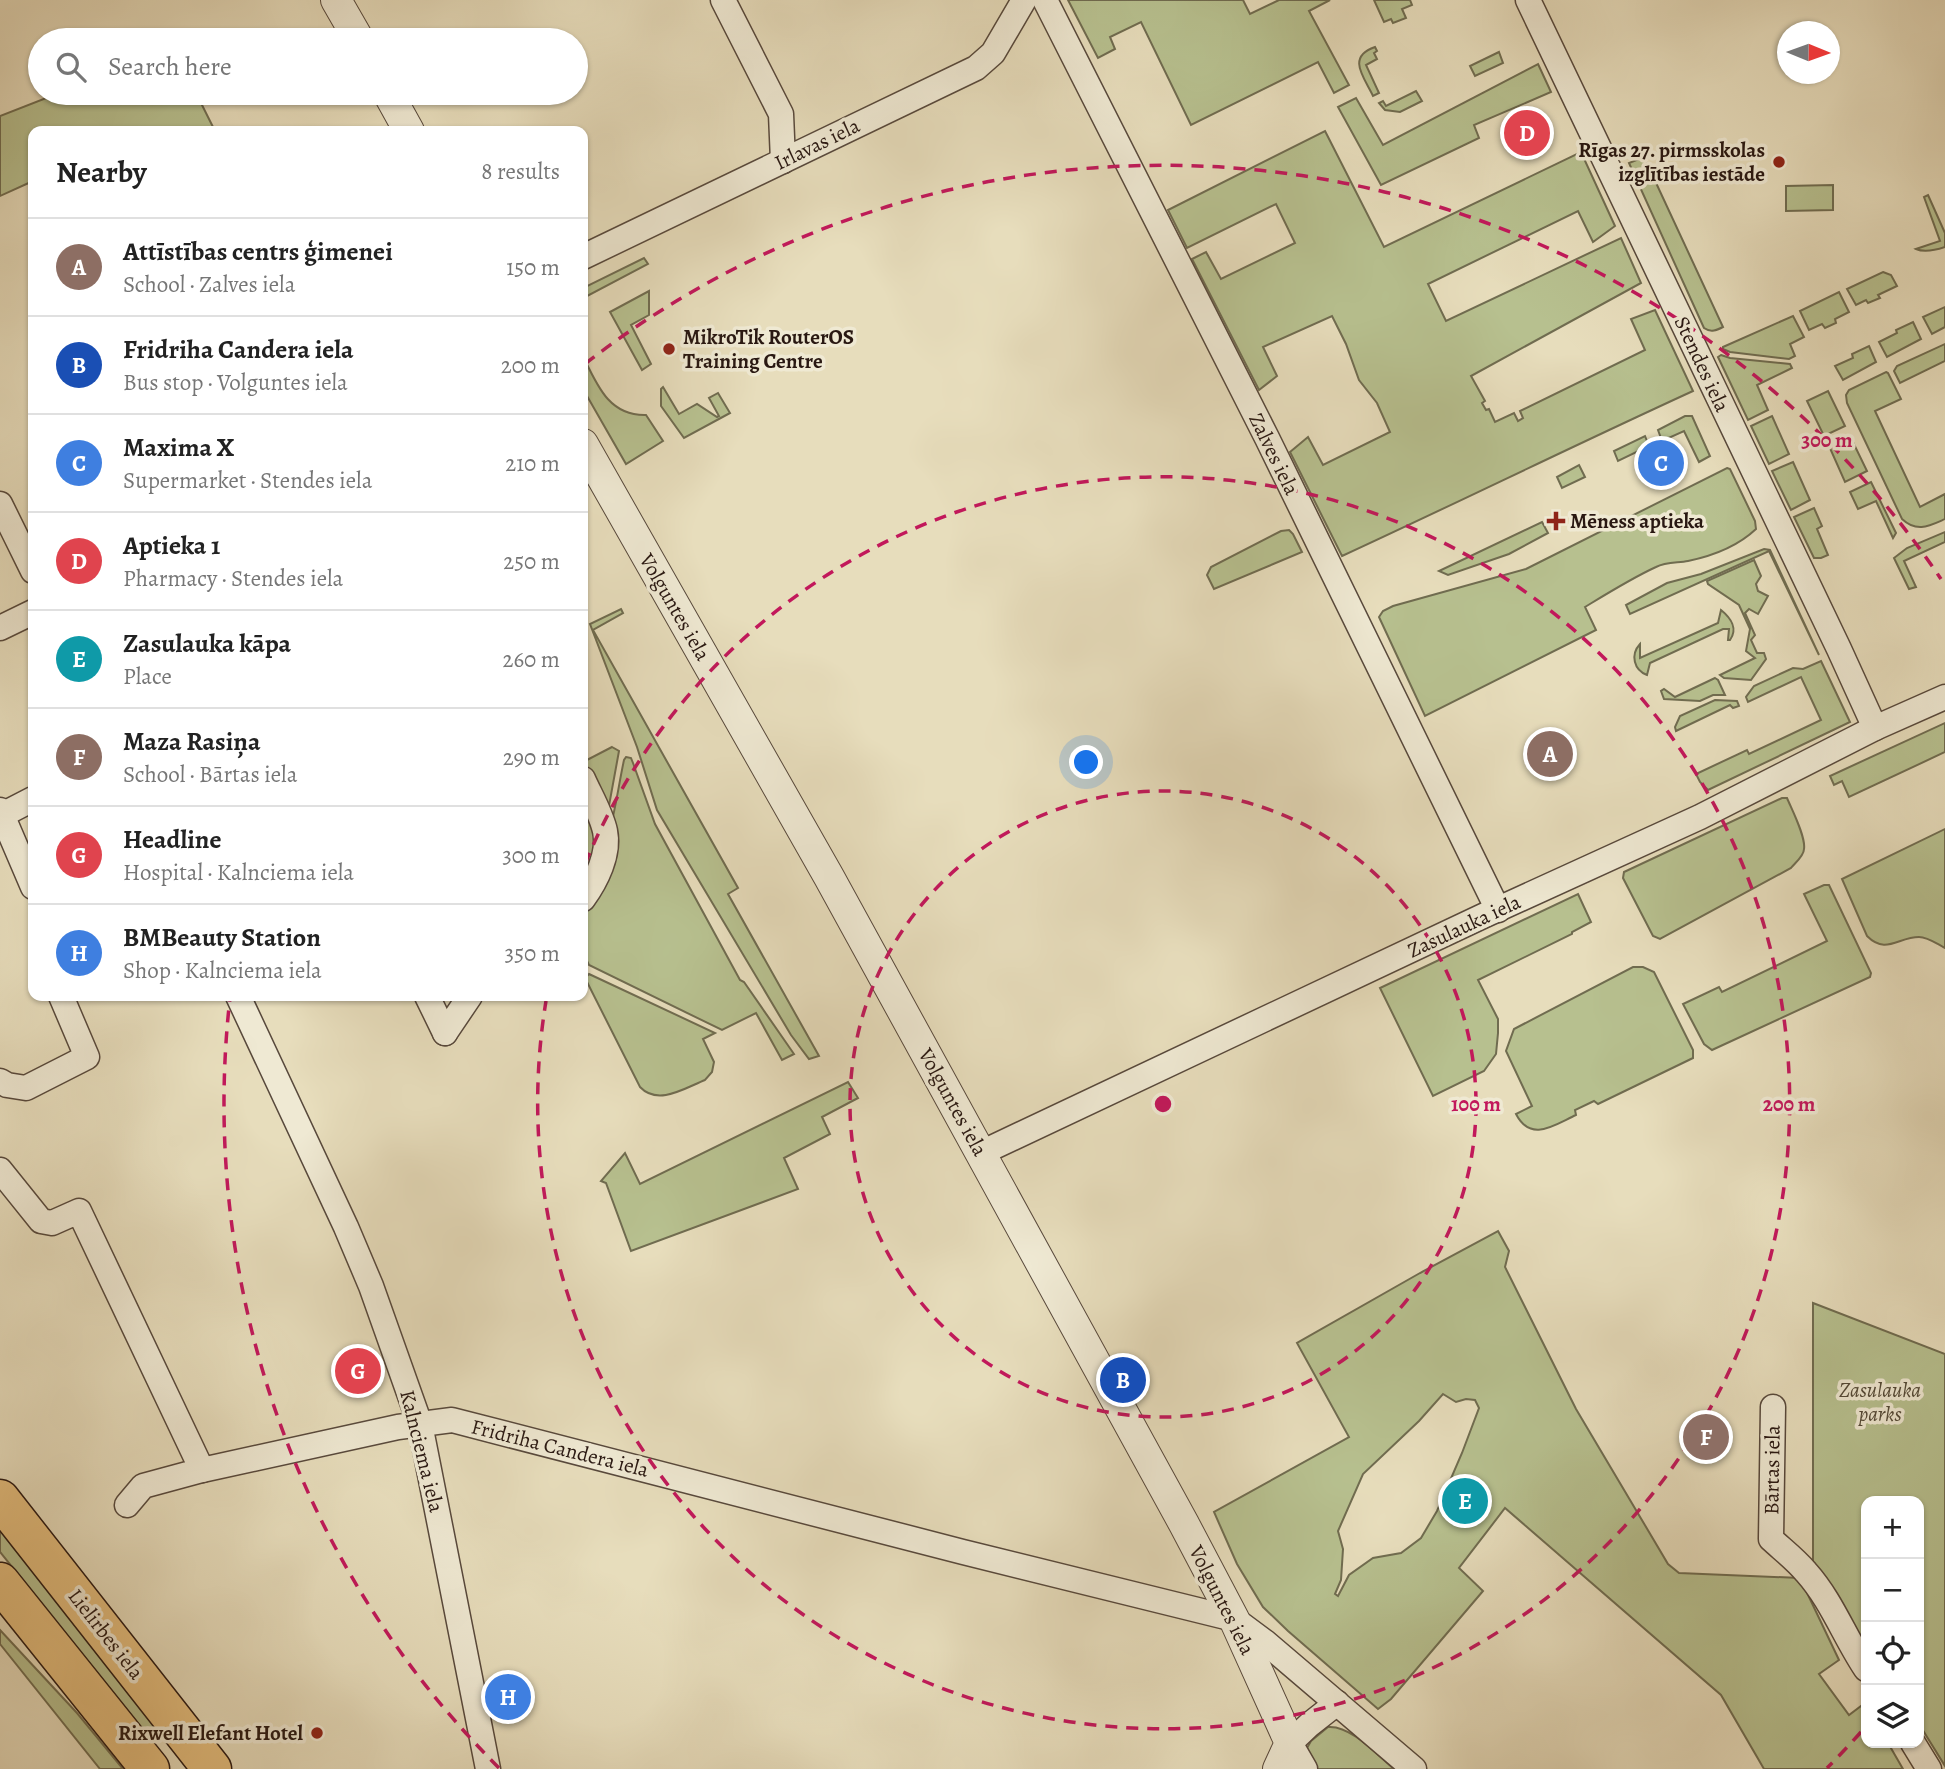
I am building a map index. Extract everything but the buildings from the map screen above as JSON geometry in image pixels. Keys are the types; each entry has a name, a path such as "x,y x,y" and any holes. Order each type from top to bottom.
{"main road":[{"name":"Lielirbes iela","path":"0,1499 212,1769"},
{"path":"0,1582 142,1759 163,1749 175,1734 174,1720"},
{"path":"184,1769 190,1763 212,1769"}],"street":[{"path":"336,0 352,28"},
{"path":"723,0 781,114 812,146"},
{"name":"Irlavas iela","path":"588,255 984,62 1024,0"},
{"name":"Zalves iela","path":"1045,0 1267,438 1498,910"},
{"name":"Stendes iela","path":"1528,0 1875,728"},
{"path":"395,105 406,126"},
{"path":"781,114 783,161"},
{"name":"Volguntes iela","path":"588,453 829,877 1184,1524 1234,1619 1284,1756 1305,1769"},
{"path":"0,504 24,531 28,549"},
{"path":"0,628 28,614"},
{"name":"Zasulauka iela","path":"981,1153 1700,817 1875,728 1945,697"},
{"path":"588,791 606,834 598,874 588,890"},
{"path":"28,801 1,812 28,875"},
{"path":"0,1081 26,1088 87,1057 63,1001"},
{"name":"Kalnciema iela","path":"240,1001 371,1286 419,1423 488,1769"},
{"path":"429,1001 445,1033 467,1001"},
{"path":"0,1170 41,1221 52,1223 79,1211 202,1470"},
{"name":"Bārtas iela","path":"1773,1407 1771,1539 1807,1573 1861,1661"},
{"name":"Fridriha Candera iela","path":"127,1505 143,1486 202,1470 419,1423 452,1420 1234,1619 1265,1642 1414,1769"},
{"path":"1284,1756 1337,1703"},
{"path":"1916,1748 1929,1769"}],"green space":[{"path":"1068,0 1243,0 1250,14 1279,0 1330,0 1309,11 1349,85 1334,93 1318,62 1191,125 1141,22 1110,37 1115,49 1098,58"},
{"path":"1374,0 1410,0 1412,5 1402,9 1406,18 1393,23 1391,19 1384,22"},
{"path":"1375,47 1377,59 1366,65 1379,93 1373,96 1362,75 1359,62 1366,51"},
{"path":"1499,52 1503,63 1475,76 1470,66"},
{"path":"1538,64 1551,92 1474,125 1479,138 1381,185 1338,107 1356,98 1383,145"},
{"path":"1416,91 1422,101 1400,112 1385,110 1379,103 1383,101 1386,106"},
{"path":"28,105 202,105 212,126 28,126 28,183 0,196 0,116"},
{"path":"1325,131 1384,247 1581,152 1615,226 1593,242 1578,211 1428,284 1446,321 1621,238 1641,283 1471,376 1485,401 1482,403 1486,410 1489,409 1495,422 1514,413 1518,421 1523,418 1520,411 1645,350 1631,319 1655,310 1693,391 1342,556 1290,452 1308,437 1323,465 1390,432 1377,403 1359,380 1332,316 1263,347 1277,376 1259,390 1192,259 1206,252 1221,279 1295,243 1276,204 1187,248 1168,210"},
{"path":"1644,157 1723,327 1712,331 1704,328 1629,163"},
{"path":"1833,185 1833,210 1786,211 1786,186"},
{"path":"1928,195 1945,233 1945,247 1923,251 1916,249 1940,241 1924,197"},
{"path":"644,258 648,264 588,295 588,286"},
{"path":"1883,272 1891,275 1897,286 1878,295 1880,298 1856,305 1847,289"},
{"path":"649,291 649,315 631,325 651,364 642,370 610,312"},
{"path":"1839,292 1849,312 1825,328 1822,324 1809,330 1800,311"},
{"path":"1945,307 1945,327 1932,334 1923,317"},
{"path":"1793,316 1804,337 1790,344 1795,356 1789,359 1723,349 1723,347"},
{"path":"1913,322 1921,339 1887,357 1879,342"},
{"path":"1945,344 1945,361 1900,383 1894,371 1897,366"},
{"path":"1869,346 1876,362 1843,380 1835,366 1853,358 1852,354"},
{"path":"1721,355 1790,364 1792,368 1757,385 1768,410 1748,420 1718,357"},
{"path":"588,366 599,388 613,404 633,414 646,415 663,441 626,464 588,398"},
{"path":"1886,372 1901,399 1875,411 1920,507 1945,494 1945,519 1928,526 1913,526 1902,519 1847,403 1846,395 1849,390"},
{"path":"663,387 679,414 697,404 719,416 709,398 718,393 730,413 684,438 661,406"},
{"path":"1828,391 1845,426 1824,436 1807,401"},
{"path":"1685,416 1692,416 1710,456 1699,462 1684,431 1662,441 1658,430"},
{"path":"1772,416 1789,454 1769,464 1751,426"},
{"path":"1645,436 1649,446 1618,461 1614,451"},
{"path":"1850,436 1867,471 1845,482 1829,446"},
{"path":"1793,462 1810,500 1791,510 1772,471"},
{"path":"1579,465 1585,477 1562,488 1557,477"},
{"path":"1727,468 1730,469 1755,521 1756,529 1749,535 1715,553 1660,565 1629,581 1585,607 1596,630 1425,716 1379,617 1383,611 1526,569"},
{"path":"1871,482 1896,533 1893,538 1876,501 1858,509 1850,492"},
{"path":"1814,508 1822,526 1817,529 1828,555 1821,558 1814,558 1794,517"},
{"path":"1542,522 1548,533 1509,554 1448,575 1439,571"},
{"path":"1289,530 1302,552 1214,589 1207,575 1211,567 1281,531"},
{"path":"1945,532 1945,542 1904,561 1916,587 1909,589 1894,558 1907,548"},
{"path":"1764,549 1770,550 1819,655 1769,551 1630,614 1626,605 1667,583 1701,574"},
{"path":"1754,560 1761,576 1756,584 1758,591 1768,596 1758,614 1749,609 1745,613 1755,635 1751,640 1757,653 1764,653 1766,659 1751,680 1724,678 1720,675 1755,658 1746,651 1750,629 1739,605 1707,581"},
{"path":"621,609 623,613 593,630 738,888 728,894 819,1056 809,1059 791,1035 657,810 637,747 590,624"},
{"path":"1721,610 1732,624 1730,640 1729,629 1723,629 1650,663 1647,675 1636,666 1634,657 1640,644 1640,658 1718,623"},
{"path":"1821,661 1850,722 1708,790 1696,774 1747,750 1749,754 1821,720 1801,677 1748,702 1746,697 1754,686 1793,668 1803,669"},
{"path":"1715,678 1725,695 1713,695 1700,701 1664,699 1661,691 1664,689 1675,697"},
{"path":"1715,700 1737,701 1739,706 1733,708 1730,705 1676,731 1680,716"},
{"path":"1945,723 1945,752 1849,797 1842,781 1834,785 1830,776"},
{"path":"612,747 619,751 606,822 588,775 588,759"},
{"path":"626,757 631,758 655,824 740,980 794,1054 782,1060 756,1013 722,1030 589,965 588,895 610,829"},
{"path":"1787,798 1804,844 1803,854 1791,868 1660,939 1653,936 1623,878 1624,872"},
{"path":"588,805 601,844 588,878"},
{"path":"1945,829 1945,948 1919,937 1886,945 1874,941 1867,936 1842,879"},
{"path":"1829,885 1871,973 1870,977 1712,1050 1704,1044 1683,1004 1719,987 1722,992 1827,941 1804,894"},
{"path":"1578,894 1591,922 1478,980 1498,1019 1496,1054 1484,1071 1433,1096 1380,988"},
{"path":"1633,967 1643,967 1654,972 1693,1050 1693,1058 1598,1104 1594,1101 1575,1110 1576,1115 1551,1127 1536,1130 1529,1128 1516,1114 1532,1106 1506,1051 1514,1029"},
{"path":"588,975 715,1033 703,1039 714,1062 712,1072 705,1080 672,1094 655,1095 640,1087 588,984"},
{"path":"848,1082 858,1098 822,1117 830,1134 784,1158 798,1189 631,1251 606,1183 601,1181 625,1153 640,1184"},
{"path":"1498,1231 1509,1251 1505,1267 1576,1409 1668,1564 1679,1573 1800,1578 1839,1660 1819,1674 1849,1715 1861,1706 1861,1748 1891,1748 1903,1769 1764,1769 1721,1695 1505,1508 1459,1568 1483,1591 1391,1699 1378,1709 1263,1607 1237,1564 1214,1512 1349,1437 1297,1343","holes":["1443,1394 1456,1402 1475,1400 1479,1408 1437,1511 1421,1538 1401,1553 1373,1558 1349,1575 1338,1596 1335,1594 1341,1580 1343,1549 1338,1531 1363,1474 1419,1421"]},
{"name":"Zasulauka parks","path":"1813,1303 1945,1354 1945,1766 1924,1732 1924,1496 1861,1496 1861,1639 1813,1568"},
{"path":"0,1520 157,1728 154,1731 146,1732 142,1729 0,1552"},
{"path":"0,1630 77,1713 123,1769 100,1769 0,1644"},
{"path":"1328,1727 1355,1736 1394,1769 1317,1769 1307,1748 1311,1741"}],"place":[{"name":"Aptieka 1","path":"1527,133"},
{"name":"Rīgas 27. pirmsskolas izglītības iestāde","path":"1779,162"},
{"name":"MikroTik RouterOS Training Centre","path":"669,349"},
{"name":"Maxima X","path":"1661,463"},
{"name":"Mēness aptieka","path":"1556,521"},
{"name":"Attīstības centrs ģimenei","path":"1550,754"},
{"name":"Headline","path":"358,1371"},
{"name":"Fridriha Candera iela","path":"1123,1380"},
{"name":"Maza Rasiņa","path":"1706,1437"},
{"name":"Zasulauka kāpa","path":"1465,1501"},
{"name":"BMBeauty Station","path":"508,1697"},
{"name":"Rixwell Elefant Hotel","path":"317,1733"}]}
